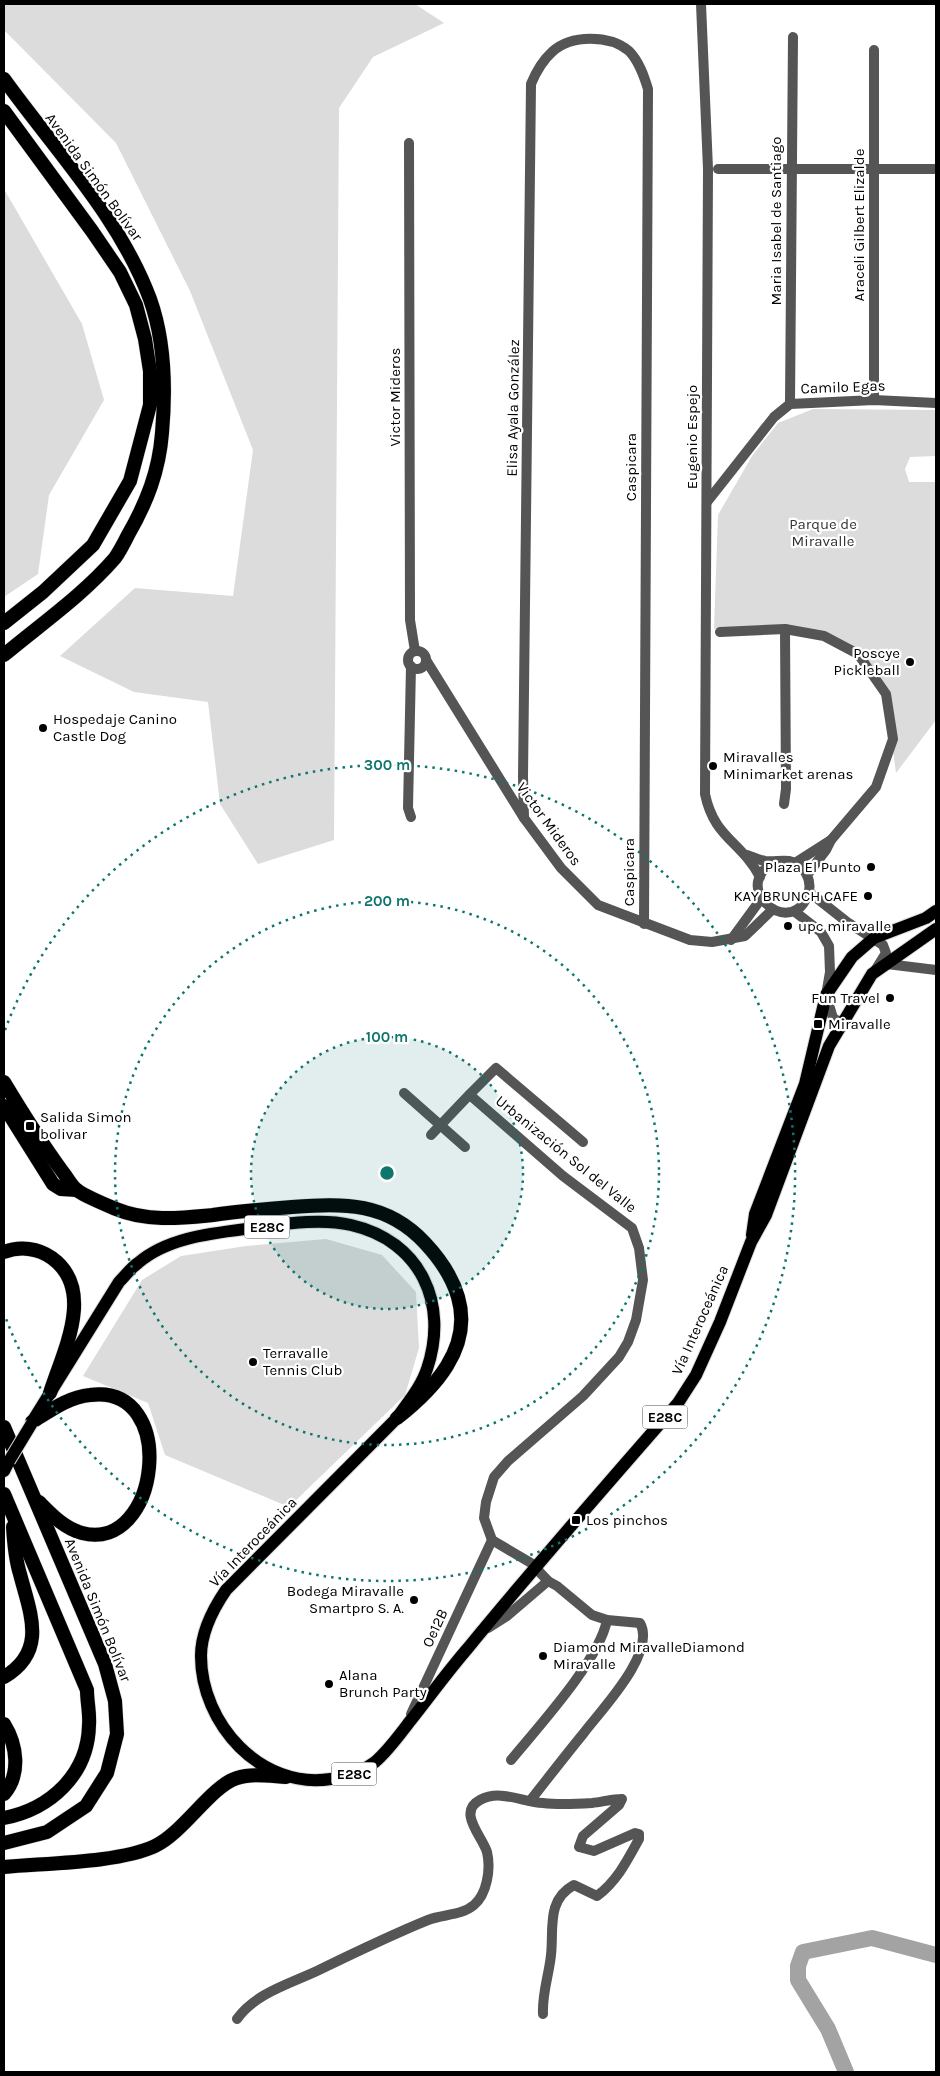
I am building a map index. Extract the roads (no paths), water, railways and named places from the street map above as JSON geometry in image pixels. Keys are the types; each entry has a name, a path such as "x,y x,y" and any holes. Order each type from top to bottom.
{"highway":[{"name":"Avenida Simón Bolívar","path":"4,80 85,186 119,235 135,263 150,300 159,332 165,397 160,461 145,507 116,557 77,596 4,655"},
{"path":"4,111 120,272 136,305 145,339 150,371 150,405 130,481 93,545 43,592 4,623"},
{"path":"4,1082 18,1109 77,1190"},
{"path":"4,1106 53,1184 61,1189 77,1190 116,1209 149,1217 193,1217 251,1210 349,1205 386,1214 403,1224 418,1236 444,1268 455,1289 461,1316 456,1346 444,1373 425,1396 397,1418"},
{"path":"4,1252 27,1248 47,1255 56,1261 71,1281 75,1305 73,1320 50,1393"},
{"path":"32,1423 78,1397 107,1395 131,1407 140,1418 150,1450 148,1478 138,1506 121,1525 109,1531 83,1533 69,1528 57,1520 35,1498"},
{"name":"Avenida Simón Bolívar","path":"4,1427 105,1664 115,1701 117,1734 108,1773 86,1806 46,1832 4,1843"},
{"path":"4,1494 86,1690 89,1724 88,1740 80,1764 64,1788 43,1805 20,1815 4,1818"},
{"path":"4,1677 17,1668 25,1659 30,1650 34,1630 14,1550 13,1516"},
{"path":"4,1724 11,1736 16,1764 14,1777 4,1794"},
{"path":"4,1867 123,1856 155,1846 182,1826 223,1785 235,1778 249,1775 286,1777"}],"main road":[{"name":"Vía Interoceánica","path":"751,1242 755,1214 805,1084 826,995 852,957 874,938 932,914"},
{"name":"Vía Interoceánica","path":"4,1471 119,1282 138,1262 160,1248 215,1233 331,1223 350,1225 387,1239 410,1258 427,1285 435,1319 436,1335 427,1370 418,1388 397,1418 240,1574 216,1605 208,1623 201,1656 204,1680 216,1713 234,1742 246,1754 271,1771 286,1777 317,1782 358,1773 388,1749 481,1632 682,1396 696,1375 716,1331 751,1242 766,1215 829,1046 872,974 936,929"}],"street":[{"name":"Eugenio Espejo","path":"701,4 708,169 705,794 708,809 716,826 747,855 760,877"},
{"name":"Maria Isabel de Santiago","path":"790,404 790,168 793,37"},
{"name":"Elisa Ayala González","path":"524,818 531,84 539,67 553,50 572,42 596,38"},
{"name":"Caspicara","path":"596,38 616,43 630,52 641,68 648,89 644,924"},
{"name":"Araceli Gilbert Elizalde","path":"874,50 874,400"},
{"name":"Victor Mideros","path":"409,143 410,610 414,651"},
{"path":"718,169 936,169"},
{"name":"Camilo Egas","path":"707,502 774,417 790,404 874,400 936,403"},
{"path":"784,804 786,789 785,629"},
{"path":"720,632 785,629 824,636 858,654 886,696 893,739 876,787 831,840 826,850 807,875"},
{"name":"Victor Mideros","path":"411,666 409,655 414,651 422,652 524,818 561,868 598,905 690,940 712,942 732,940 745,936 772,910"},
{"path":"411,817 408,808 411,666 420,668 426,660"},
{"path":"503,786 514,787 523,777"},
{"path":"795,863 831,840"},
{"name":"Eugenio Espejo","path":"747,855 765,861 778,861"},
{"path":"778,861 795,863 807,875 809,892 806,900 794,910 779,912 772,910 761,899 758,892 760,877 764,870 778,861"},
{"path":"809,892 847,922 884,945 886,953 872,974"},
{"path":"732,940 761,899"},
{"path":"794,910 826,938 831,957 826,995 832,1018 842,1023"},
{"path":"932,914 936,929"},
{"path":"887,964 936,970"},
{"name":"Urbanización Sol del Valle","path":"492,1540 484,1518 486,1502 494,1477 508,1461 583,1396 619,1357 628,1342 636,1320 643,1280 639,1248 632,1228 563,1176 470,1094 496,1068 583,1142"},
{"path":"404,1093 464,1147"},
{"path":"431,1134 470,1094"},
{"path":"492,1540 537,1568 548,1581 592,1615 607,1620 640,1623 644,1635 641,1648 613,1699 530,1801"},
{"name":"Oe12B","path":"404,1728 492,1540"},
{"path":"481,1632 507,1616 548,1581"},
{"path":"511,1760 569,1687 592,1652 605,1628 607,1620"},
{"path":"237,2019 245,2008 253,2002 389,1935 442,1915 455,1914 470,1908 479,1901 486,1887 488,1871 487,1853 470,1818 471,1808 477,1801 489,1795 563,1804 622,1799 619,1806 583,1836 579,1847 584,1850 594,1851 635,1833 639,1834 639,1839 622,1871 608,1888 597,1896 574,1885 565,1890 556,1903 551,1919 551,1955 542,2001 543,2014"}],"waterway":[{"path":"846,2072 828,2029 798,1980 798,1966 803,1952 872,1938 936,1955"}],"place":[{"name":"Poscye Pickleball","path":"910,662"},
{"name":"Hospedaje Canino Castle Dog","path":"43,728"},
{"name":"Miravalles Minimarket arenas","path":"713,766"},
{"name":"Plaza El Punto","path":"871,867"},
{"name":"KAY BRUNCH CAFE","path":"868,896"},
{"name":"upc miravalle","path":"788,926"},
{"name":"Fun Travel","path":"890,998"},
{"name":"Miravalle","path":"818,1024"},
{"name":"Salida Simon bolivar","path":"30,1126"},
{"name":"Terravalle Tennis Club","path":"253,1362"},
{"name":"Los pinchos","path":"576,1520"},
{"name":"Bodega Miravalle Smartpro S. A.","path":"414,1600"},
{"name":"Diamond MiravalleDiamond Miravalle","path":"543,1656"},
{"name":"Alana Brunch Party","path":"329,1684"}],"park label":[{"name":"Parque de Miravalle","path":"823,532"}]}
